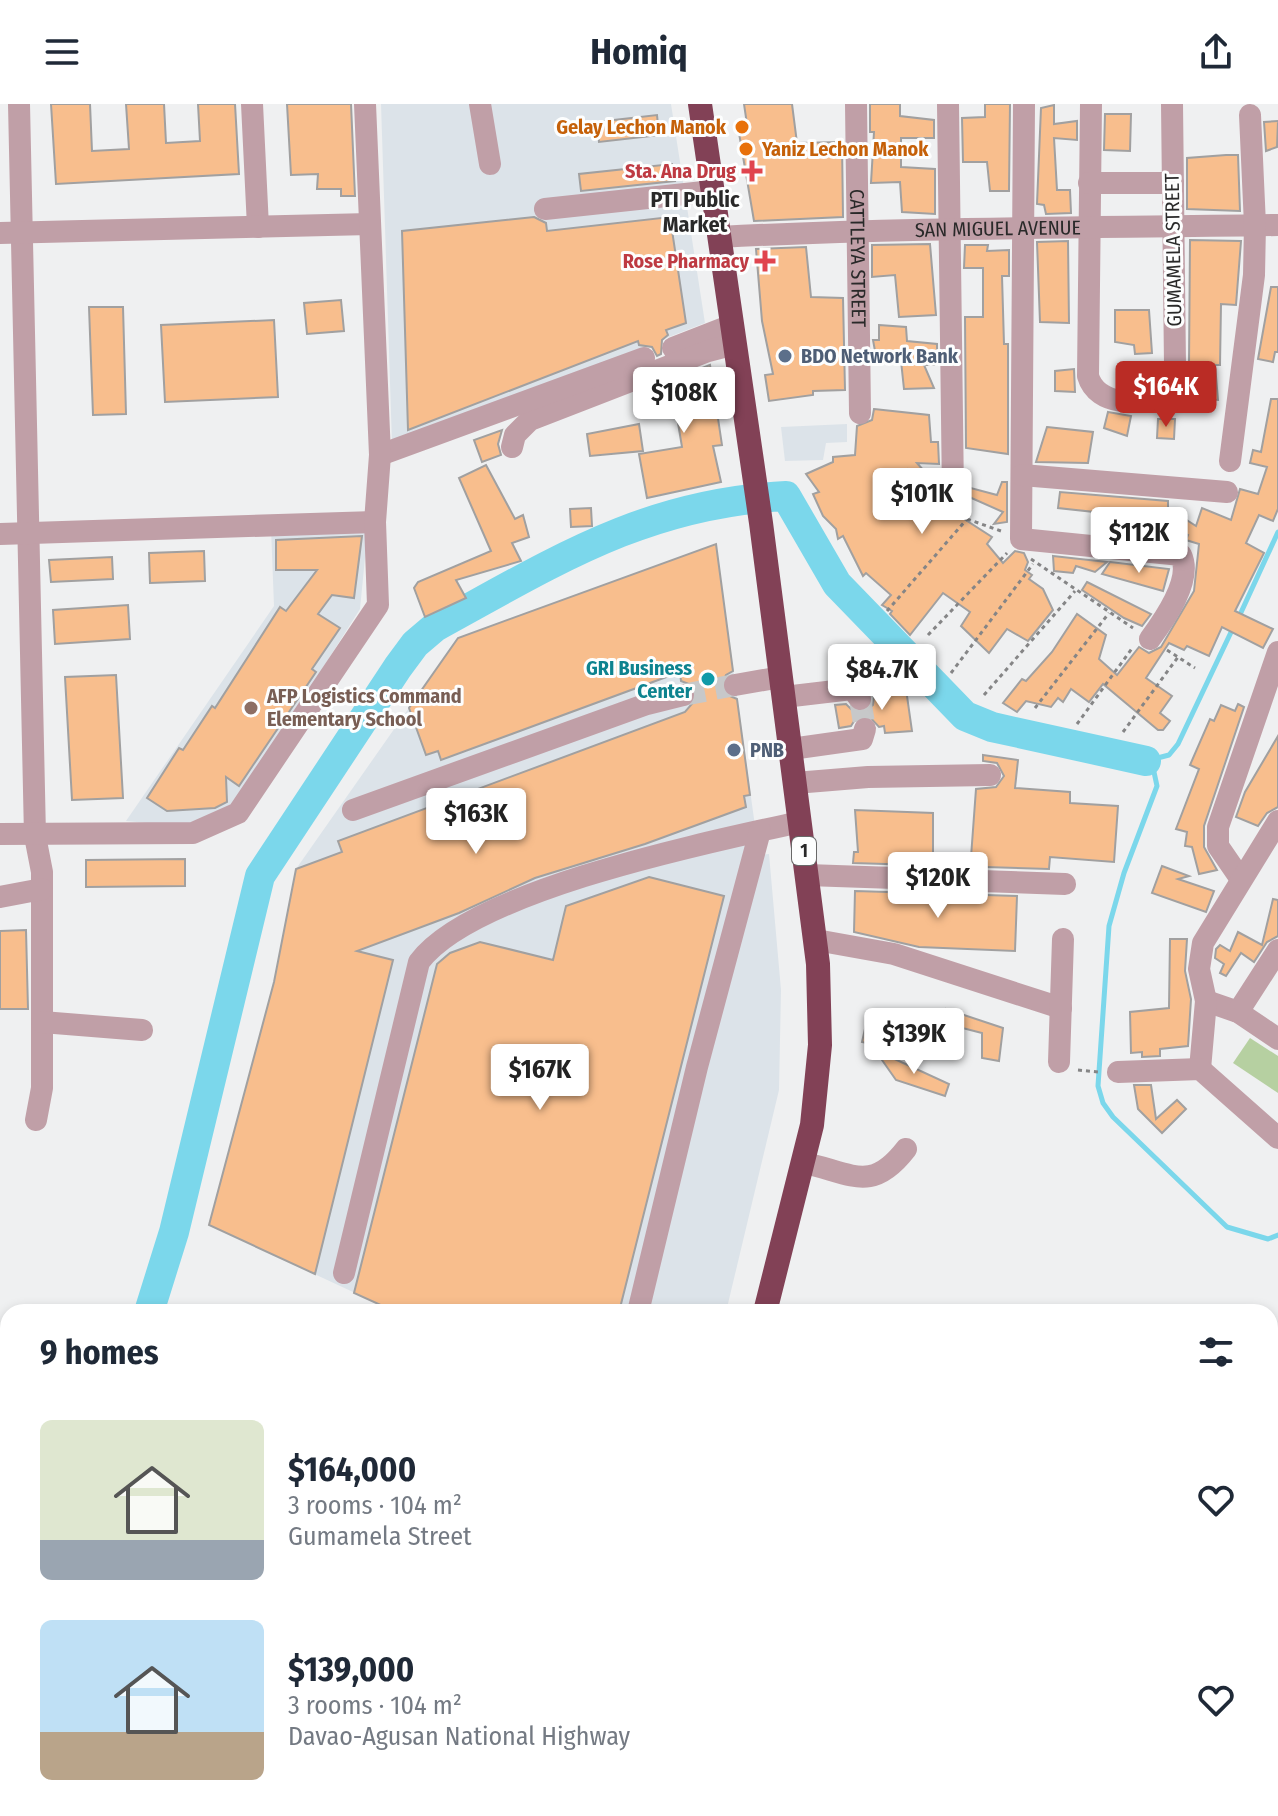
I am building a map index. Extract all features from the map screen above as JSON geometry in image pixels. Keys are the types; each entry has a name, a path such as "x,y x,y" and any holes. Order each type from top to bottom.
{"highway":[{"name":"1","path":"700,104 761,523 816,940 818,1088 805,1163 767,1304"}],"street":[{"path":"19,104 11,233 28,533 35,836 42,889 41,1101 36,1120"},
{"path":"252,104 258,227"},
{"path":"0,834 193,833 238,813 378,605 375,522 380,455 365,104"},
{"path":"480,104 490,164"},
{"name":"CATTLEYA STREET","path":"856,104 860,413"},
{"path":"948,104 953,495"},
{"path":"1024,104 1021,539 1181,555 1184,565 1176,600 1146,637"},
{"path":"1088,229 1091,104"},
{"name":"GUMAMELA STREET","path":"1088,229 1091,385 1106,398 1120,401 1142,401 1165,395 1175,365 1172,104"},
{"path":"1230,461 1251,298 1267,225 1250,115"},
{"path":"1089,183 1173,183"},
{"path":"545,209 713,191"},
{"path":"11,233 370,224"},
{"name":"SAN MIGUEL AVENUE","path":"720,237 859,229 1173,229 1267,225"},
{"path":"673,348 734,335"},
{"path":"512,447 515,435 530,420 708,351 734,335"},
{"path":"380,455 644,358"},
{"path":"1022,475 1227,492"},
{"path":"0,534 375,522"},
{"path":"1240,878 1218,846 1218,827 1271,697 1278,652"},
{"path":"735,685 852,689 860,699"},
{"path":"353,810 647,704 683,695"},
{"path":"791,749 862,739 865,729"},
{"path":"795,783 868,777 990,775"},
{"path":"1200,1069 1206,1001 1199,969 1203,943 1240,878 1278,821"},
{"path":"344,1273 419,962 433,944 493,911 546,890 610,869 800,822"},
{"path":"640,1304 697,1067 760,831"},
{"path":"807,875 1065,884"},
{"path":"0,897 42,889"},
{"path":"1059,1062 1063,939"},
{"path":"816,940 894,954 1061,1008"},
{"path":"1238,1012 1278,950"},
{"path":"1206,1001 1238,1012 1278,1039"},
{"path":"42,1022 142,1030"},
{"path":"1118,1072 1200,1069 1278,1138"},
{"path":"805,1163 873,1178 890,1170 906,1149"}],"path":[{"path":"953,495 967,519 1021,539 1033,564 1195,668"},
{"path":"887,611 967,519"},
{"path":"928,635 1021,539"},
{"path":"951,673 1033,564"},
{"path":"984,695 1075,591"},
{"path":"1035,708 1109,613"},
{"path":"1077,724 1146,637"},
{"path":"1123,732 1178,657"}],"shaded area":[{"name":"PTI Public Market","path":"381,104 671,104 705,323 392,444"},
{"path":"847,424 847,442 826,443 823,460 785,461 781,427"},
{"name":"AFP Logistics Command Elementary School","path":"368,527 360,609 235,807 190,827 126,821 274,606 271,528"},
{"path":"716,544 759,855 769,854 781,990 779,1090 728,1304 379,1304 209,1225 274,982 296,869 458,638"}],"green space":[{"path":"1250,1038 1278,1056 1278,1093 1233,1063"}],"building":[{"path":"51,104 90,104 92,151 129,149 126,104 164,104 166,143 200,141 198,104 235,104 239,174 56,184"},
{"path":"287,104 351,104 355,196 341,196 341,189 317,189 318,174 291,175"},
{"path":"744,104 792,104 797,143 842,142 843,217 754,221 739,133 748,131"},
{"path":"870,104 900,104 900,116 934,120 934,138 901,138 901,167 935,169 935,214 902,212 900,182 871,183 874,132 870,132"},
{"path":"985,104 1010,104 1009,191 990,191 987,162 963,162 962,118 985,117"},
{"path":"1054,105 1054,124 1077,121 1077,140 1054,138 1057,190 1070,190 1071,213 1046,214 1044,205 1037,204 1041,108"},
{"path":"1105,114 1131,114 1130,151 1104,150"},
{"path":"657,115 659,135 599,142 597,122"},
{"path":"1278,121 1277,147 1266,151 1264,122"},
{"path":"1238,155 1240,211 1187,209 1187,158"},
{"path":"672,164 675,181 581,191 579,174"},
{"name":"PTI Public Market","path":"534,217 546,223 547,231 670,217 686,323 666,330 668,335 662,340 661,354 657,356 652,347 639,345 638,341 408,430 402,231"},
{"path":"1190,240 1241,241 1236,305 1221,304 1220,365 1215,365 1218,400 1197,398 1192,365 1189,365"},
{"path":"1068,241 1069,323 1040,322 1037,242"},
{"path":"930,244 936,315 899,317 895,275 872,277 872,245"},
{"path":"965,245 988,245 987,251 1009,250 1009,276 1002,276 1004,344 1008,344 1008,454 966,448 965,317 983,317 983,268 964,268"},
{"path":"806,247 811,297 843,298 845,390 813,391 813,395 769,401 765,375 773,374 762,321 756,249"},
{"path":"1271,287 1278,287 1278,352 1275,352 1273,362 1258,359"},
{"path":"341,300 344,331 307,334 304,303"},
{"path":"89,307 123,307 126,414 93,415"},
{"path":"1115,310 1149,310 1152,353 1135,354 1134,345 1115,342"},
{"path":"274,320 278,397 165,402 161,325"},
{"path":"879,325 906,327 907,341 937,344 937,365 924,365 934,388 904,389 901,361 877,362 873,340 879,340"},
{"path":"710,365 722,445 713,446 721,482 647,498 639,454 682,447 676,411 643,417 638,393"},
{"path":"1074,369 1075,392 1055,391 1055,371"},
{"path":"1271,399 1278,399 1278,509 1273,521 1259,515 1246,543 1264,553 1235,611 1273,629 1263,648 1222,627 1209,656 1187,646 1184,650 1169,643 1146,678 1172,696 1160,713 1170,721 1163,730 1158,730 1103,684 1089,702 1071,689 1063,702 1058,698 1051,707 1026,701 1017,712 1003,703 1022,679 1026,681 1052,652 1077,614 1106,635 1099,659 1117,675 1139,647 1149,653 1161,647 1194,591 1199,544 1186,540 1188,535 1174,528 1137,524 1136,536 1094,532 1094,512 1058,508 1060,492 1168,501 1168,508 1196,526 1202,508 1231,520 1240,489 1258,494 1267,467 1250,463 1253,450 1261,452"},
{"path":"874,409 929,415 931,442 938,442 939,464 917,463 931,479 908,469 902,479 992,537 987,544 1003,563 1015,551 1024,553 1028,562 1025,570 1032,575 1029,579 1043,589 1053,610 1028,641 1007,629 989,653 961,626 970,612 943,593 910,635 890,614 892,611 882,605 891,595 866,573 863,576 843,536 838,539 836,529 823,516 813,494 819,492 806,474 833,462 833,457 855,455 857,426 872,420"},
{"path":"1108,412 1131,416 1127,436 1104,428"},
{"path":"1158,419 1175,419 1174,439 1157,438"},
{"path":"639,424 643,451 590,456 587,434"},
{"path":"1047,427 1093,432 1088,463 1036,462"},
{"path":"502,430 498,444 501,455 482,462 474,440"},
{"path":"486,465 515,519 523,515 529,537 512,543 521,561 456,580 466,598 425,617 414,588 418,582 491,551 459,478"},
{"path":"1002,482 1007,482 1007,522 994,524 1003,512 967,496 967,487 997,495"},
{"path":"591,508 592,526 571,527 570,509"},
{"name":"AFP Logistics Command Elementary School","path":"362,536 354,598 332,595 318,614 340,628 312,669 316,672 239,786 226,777 227,802 215,808 167,811 147,798 179,748 183,750 212,706 215,708 280,607 286,611 317,570 276,570 276,540"},
{"path":"716,544 733,671 726,675 721,687 725,694 737,699 750,795 744,796 746,807 645,844 535,878 459,913 357,951 393,960 315,1274 209,1225 274,982 296,869 342,852 338,841 685,712 697,698 694,686 681,681 680,672 441,760 438,751 426,755 409,708 458,638"},
{"path":"204,551 205,581 150,583 149,553"},
{"path":"1053,556 1107,562 1095,572 1076,566 1073,573 1054,571"},
{"path":"112,557 113,579 51,582 49,560"},
{"path":"1110,562 1169,569 1163,591 1102,574"},
{"path":"1087,582 1151,614 1142,626 1124,618 1082,590"},
{"path":"128,605 130,639 55,644 53,610"},
{"path":"116,675 123,798 72,800 65,677"},
{"path":"878,689 906,689 912,731 885,733 884,726 879,727 868,715 856,718 851,726 839,728 835,705 846,704 854,712 863,713 873,705 874,696 879,695"},
{"path":"1238,704 1244,707 1204,826 1204,847 1217,870 1199,874 1192,847 1185,846 1187,832 1176,829 1199,769 1190,765 1210,719 1214,721 1221,705 1235,711"},
{"path":"1278,736 1278,807 1267,813 1258,826 1236,817 1245,792"},
{"path":"983,755 1018,760 1015,788 1070,792 1070,803 1118,806 1114,862 1050,857 1049,869 853,863 854,852 858,852 855,810 933,813 933,855 971,857 976,789 996,787 1004,776 997,763 983,761"},
{"path":"185,859 185,886 86,887 86,860"},
{"path":"1162,866 1189,876 1178,879 1214,891 1206,912 1152,893"},
{"path":"649,877 724,896 621,1304 378,1304 354,1293 437,964 450,953 480,942 553,960 566,906"},
{"path":"855,891 1017,896 1015,951 919,947 854,932"},
{"path":"1273,899 1278,900 1278,936 1267,942 1254,962 1241,953 1226,976 1220,973 1224,964 1215,958 1216,949 1220,945 1230,951 1238,932 1262,945"},
{"path":"26,930 28,1009 0,1009 0,931"},
{"path":"1170,939 1187,939 1185,971 1191,999 1188,1046 1160,1049 1160,1056 1142,1057 1142,1052 1131,1053 1130,1012 1169,1008"},
{"path":"946,1009 1003,1028 999,1061 982,1058 982,1033 943,1023"},
{"path":"867,1020 899,1027 895,1049 862,1042"},
{"path":"875,1050 949,1084 945,1096 896,1080"},
{"path":"1134,1085 1151,1085 1156,1119 1177,1100 1186,1109 1162,1133 1138,1109"}],"waterway":[{"path":"152,1304 174,1232 260,876 415,644 435,627 520,580 644,523 735,501 786,496 837,584 965,716 992,727 1146,761"},
{"path":"1238,619 1278,532"},
{"path":"1233,628 1178,744 1169,755 1146,761 1154,772 1157,786 1124,873 1109,926 1098,1086 1103,1103 1113,1117 1227,1227 1268,1239 1278,1235"}],"tunnel":[{"path":"683,695 735,685"},
{"path":"860,699 865,729"}],"place":[{"name":"Gelay Lechon Manok","path":"742,127"},
{"name":"Yaniz Lechon Manok","path":"746,149"},
{"name":"Sta. Ana Drug","path":"752,171"},
{"name":"Rose Pharmacy","path":"765,261"},
{"name":"BDO Network Bank","path":"785,356"},
{"name":"GRI Business Center","path":"708,679"},
{"name":"AFP Logistics Command Elementary School","path":"251,708"},
{"name":"PNB","path":"734,750"}],"district":[{"name":"PTI Public Market","path":"695,212"}]}
